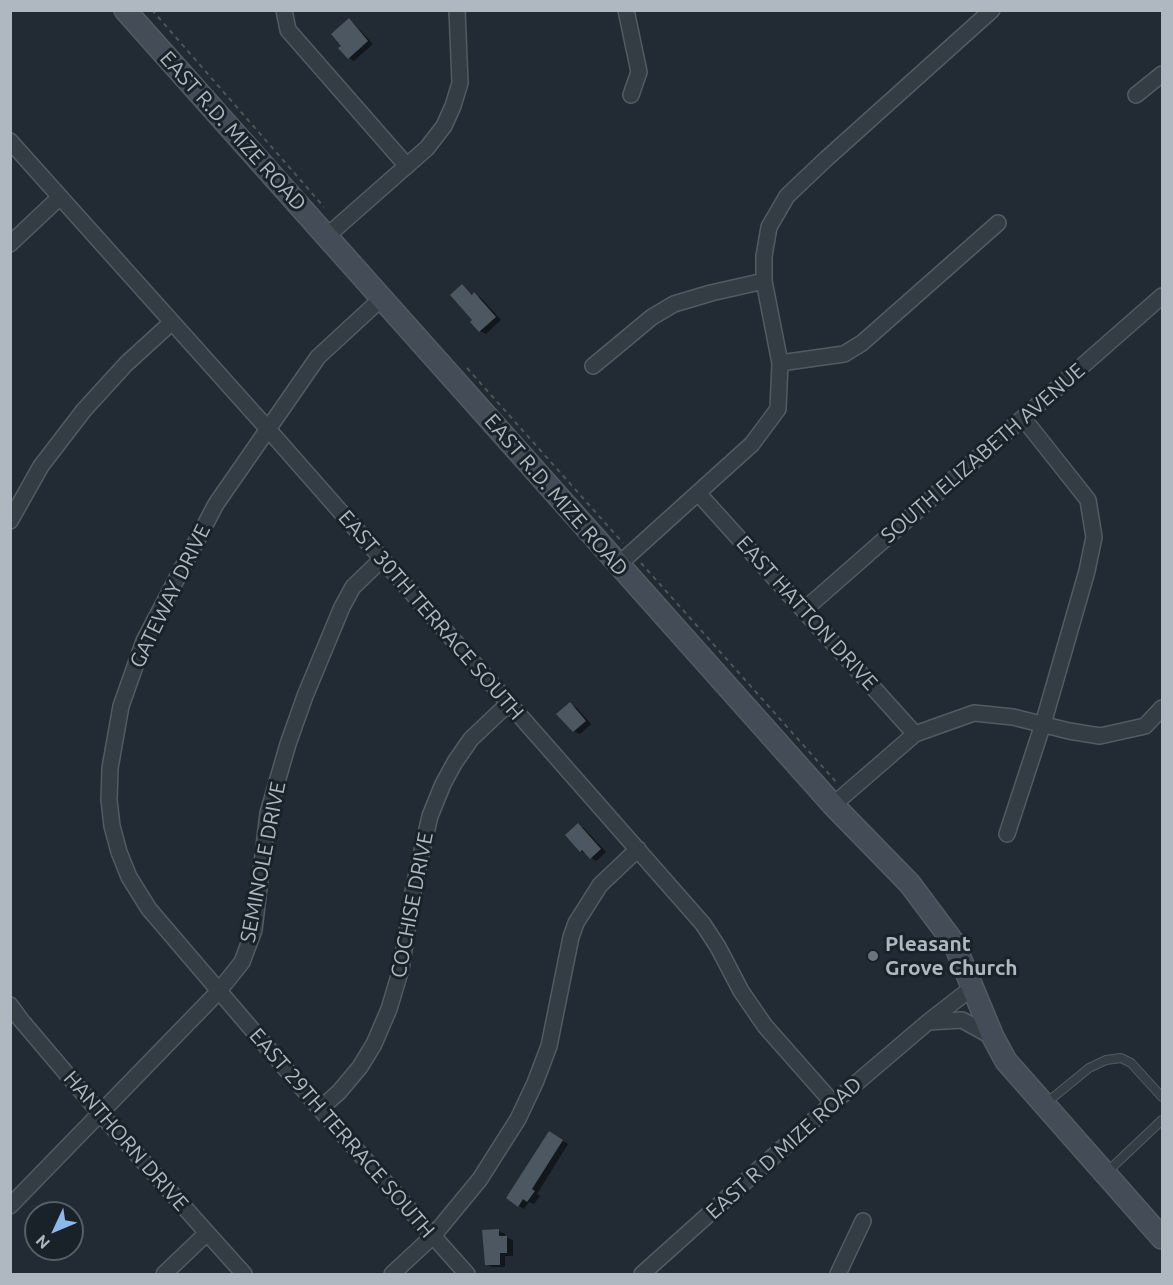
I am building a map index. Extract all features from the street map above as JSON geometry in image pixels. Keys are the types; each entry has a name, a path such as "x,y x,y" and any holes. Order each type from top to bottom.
{"main road":[{"name":"EAST R.D. MIZE ROAD","path":"125,10 833,805 910,884 954,943 993,1036 1006,1061 1162,1238"}],"street":[{"path":"284,10 288,30 407,166"},
{"path":"327,236 427,148 444,126 460,84 458,10"},
{"path":"626,10 639,72 631,94"},
{"path":"618,565 752,444 778,409 780,363 764,281 764,256 769,227 787,196 992,10"},
{"path":"1136,95 1162,74"},
{"name":"EAST 30TH TERRACE SOUTH","path":"10,141 267,428 703,924 741,991 765,1026 833,1103"},
{"path":"10,244 60,197"},
{"path":"780,363 844,354 862,343 998,223"},
{"path":"593,366 652,317 674,304 711,292 764,281"},
{"name":"SOUTH ELIZABETH AVENUE","path":"804,610 1162,296"},
{"name":"GATEWAY DRIVE","path":"218,992 149,909 129,877 119,852 112,826 109,800 110,768 121,706 144,641 216,504 318,357 382,298"},
{"path":"10,521 41,466 84,410 126,364 172,322"},
{"path":"1007,834 1043,724 1087,571 1094,537 1088,500 1023,418"},
{"name":"EAST HATTON DRIVE","path":"698,493 915,734"},
{"name":"SEMINOLE DRIVE","path":"10,1206 218,992 242,962 254,930 268,813 288,744 342,607 354,587 381,559"},
{"name":"COCHISE DRIVE","path":"320,1109 339,1092 360,1066 374,1044 389,1009 401,969 414,886 430,816 443,784 471,739 509,704"},
{"path":"833,805 915,734 974,714 1013,717 1100,736 1145,726 1162,708"},
{"path":"392,1275 433,1236 480,1179 518,1119 549,1046 571,937 576,923 600,885 638,849"},
{"name":"EAST R D MIZE ROAD","path":"642,1275 833,1103 973,987"},
{"name":"EAST 29TH TERRACE SOUTH","path":"218,992 467,1275"},
{"name":"HANTHORN DRIVE","path":"10,1005 99,1113 244,1275"},
{"path":"928,1022 962,1020 993,1036"},
{"path":"838,1275 863,1221"},
{"path":"164,1275 207,1233"}],"lane":[{"path":"1044,1105 1089,1068 1106,1060 1121,1058 1131,1063 1162,1096"},
{"path":"1106,1173 1162,1120"}],"building":[{"path":"349,18 368,41 348,59 338,48 341,46 331,34"},
{"path":"462,284 472,295 474,292 496,317 479,332 470,322 472,320 450,295"},
{"path":"570,702 586,721 573,732 556,714"},
{"path":"578,823 601,849 590,859 582,850 580,852 565,835"},
{"path":"549,1131 563,1140 532,1189 535,1191 527,1202 523,1199 518,1207 506,1198"},
{"path":"499,1229 499,1236 507,1236 507,1253 500,1253 500,1265 485,1265 482,1230"}],"place":[{"name":"Pleasant Grove Church","path":"873,956"}]}
